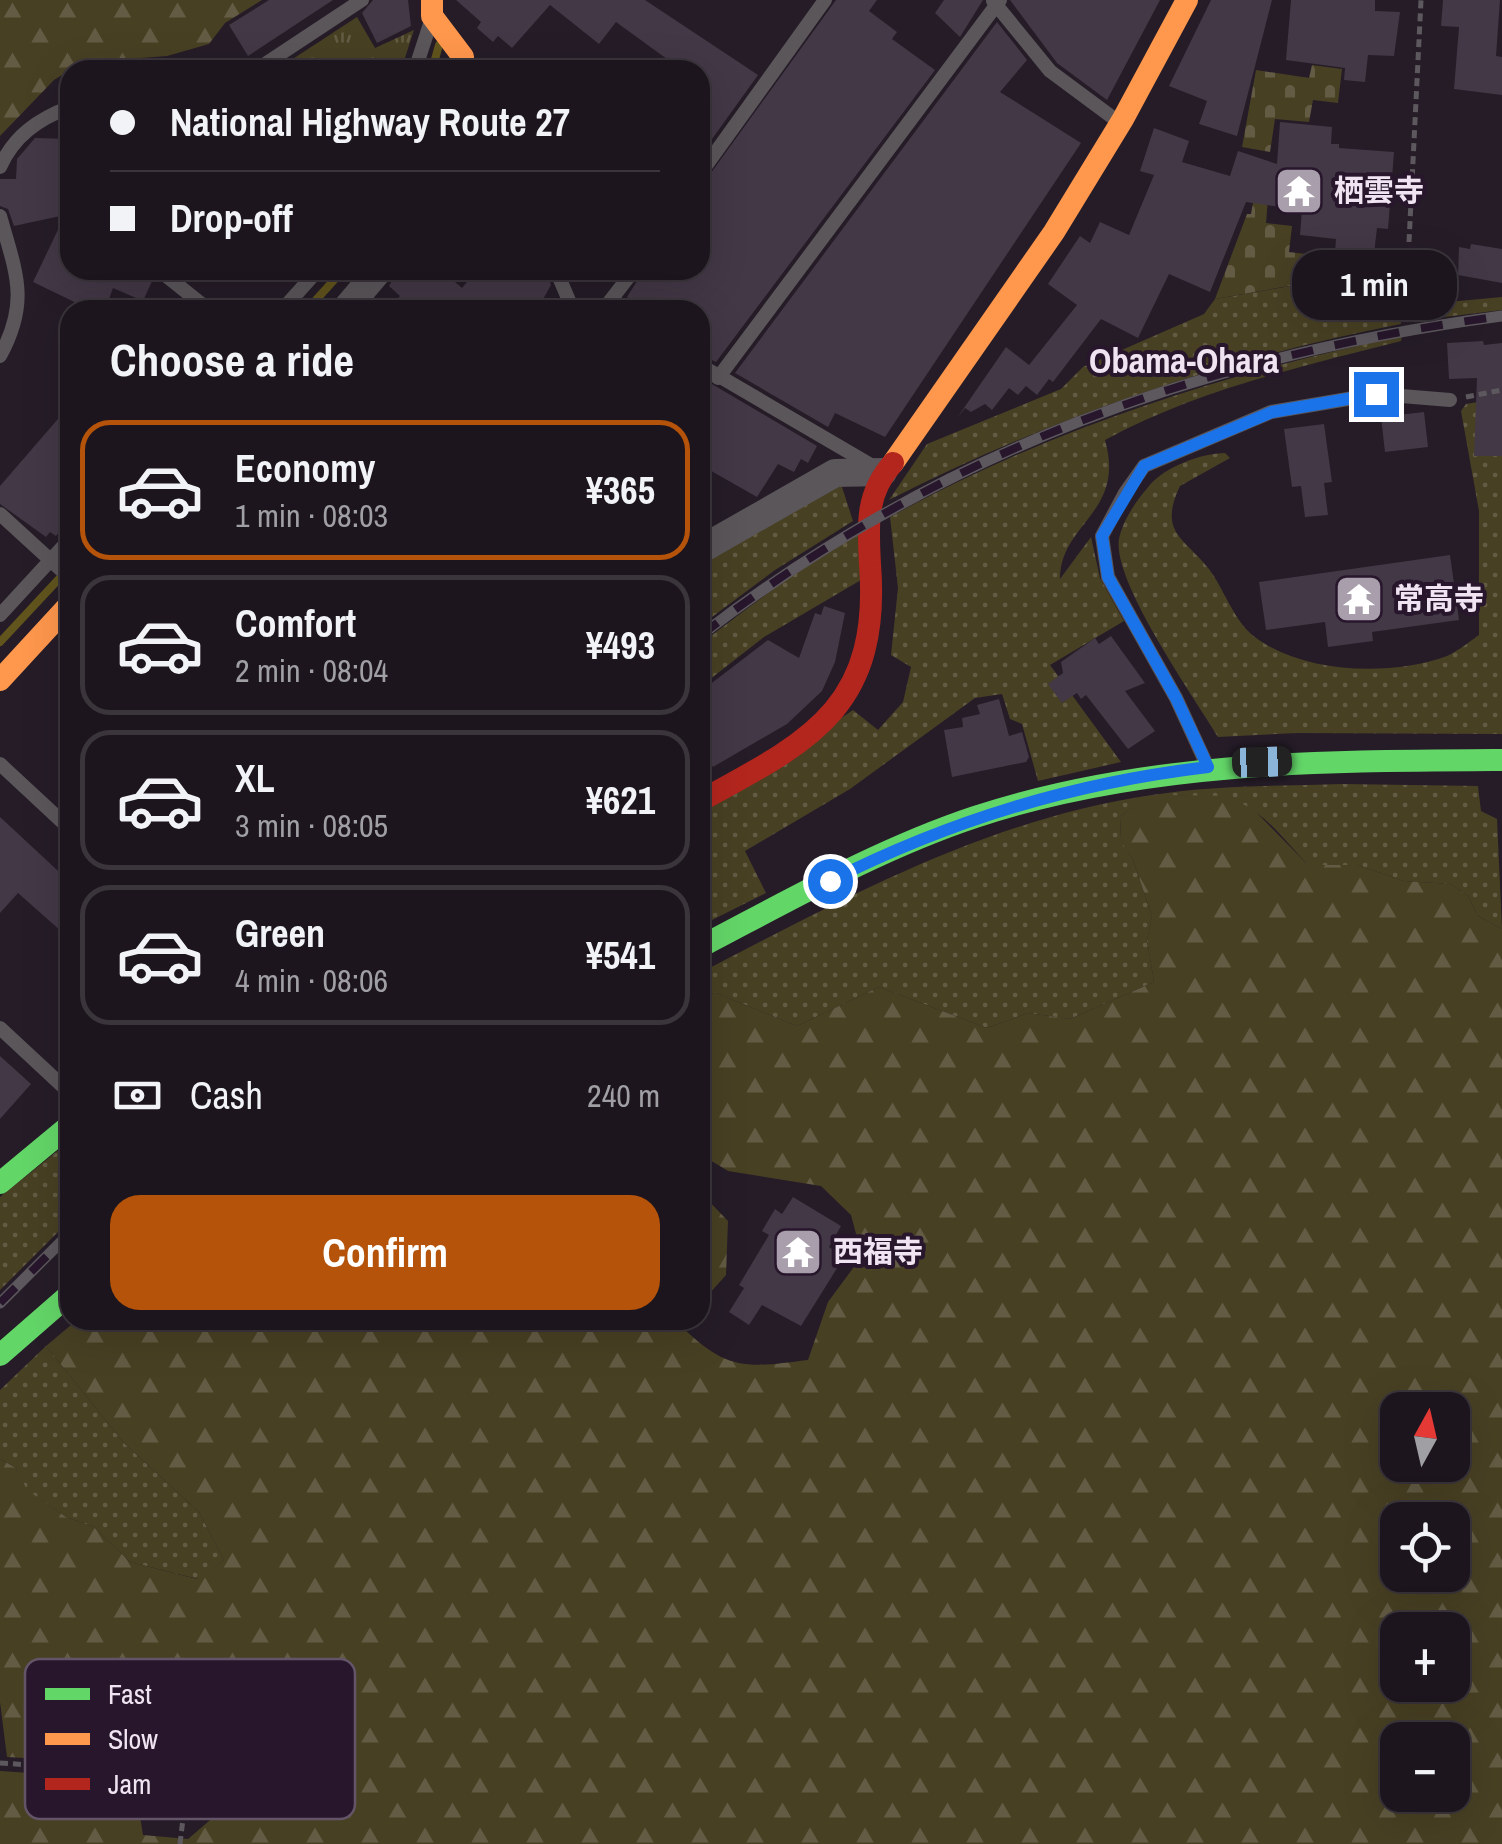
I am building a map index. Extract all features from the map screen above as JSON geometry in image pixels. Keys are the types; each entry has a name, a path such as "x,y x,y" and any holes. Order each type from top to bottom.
{"main road":[{"path":"710,795 797,747 832,716 855,674 866,633 871,583 868,509 884,472 903,453 1063,224 1123,124 1187,0"},
{"path":"0,680 60,615"},
{"path":"710,942 886,853 973,817 1091,785 1208,767 1309,761 1502,760"},
{"path":"0,1183 60,1133"},
{"path":"0,1355 60,1303"}],"street":[{"path":"710,544 835,473 884,472"}],"lane":[{"path":"271,60 362,0"},
{"path":"710,160 826,0"},
{"path":"718,378 997,2 1050,71 1123,124"},
{"path":"425,60 449,39"},
{"path":"0,167 11,144 33,126 60,112"},
{"path":"0,216 19,283 20,312 0,356"},
{"path":"172,280 197,300"},
{"path":"291,300 309,280"},
{"path":"710,372 884,472"},
{"path":"1208,767 1176,698 1108,577 1102,536 1125,493 1144,466 1272,412 1376,394 1450,400"},
{"path":"0,514 60,569 0,615"},
{"path":"0,764 60,819"},
{"path":"0,1028 60,1084"}],"path":[{"path":"1409,242 1421,0"},
{"path":"1450,400 1502,390"},
{"path":"0,1764 25,1766"},
{"path":"180,1844 184,1819"}],"green space":[{"path":"0,0 262,0 225,23 209,44 167,56 60,60 60,76 0,136"},
{"path":"357,17 375,48 414,30 404,60 291,60"},
{"path":"1312,65 1342,69 1338,103 1313,100 1309,122 1275,119 1270,152 1242,147 1256,70 1309,78"},
{"path":"1256,185 1269,186 1266,223 1292,226 1289,252 1331,257 1329,279 1215,299 1247,214 1251,214"},
{"path":"1395,276 1401,324 1268,355 1139,394 1013,442 889,500 927,444 1061,389 1083,367 1204,314 1215,299 1338,278"},
{"path":"1502,297 1502,310 1428,319 1427,304"},
{"path":"1402,336 1401,341 1212,394 1105,440 1107,485 1070,544 1060,579 1091,537 1100,578 1124,621 1050,665 1121,762 1038,781 1022,724 1010,719 1002,694 975,698 850,789 745,851 766,893 710,921 710,807 853,710 878,730 903,702 911,667 891,655 898,588 890,517 1013,457 1139,407"},
{"path":"1502,398 1502,734 1297,733 1218,737 1141,610 1120,558 1119,539 1124,524 1149,486 1164,473 1195,458 1225,453 1230,458 1180,486 1174,502 1173,524 1209,569 1244,626 1270,647 1318,664 1345,668 1424,663 1451,654 1479,635 1479,511 1461,411 1466,404"},
{"path":"833,485 842,487 853,521 775,570 710,619 710,555"},
{"path":"858,534 861,580 764,637 710,679 710,636 784,581"},
{"path":"1248,786 1478,786 1481,811 1497,819 1502,929 1478,916 1468,896 1451,884 1404,881 1357,865 1308,865 1271,825 1247,807 1214,797 1163,796 1121,816 1120,839 1133,860 1152,916 1147,940 1154,982 1070,1019 1028,1013 987,1028 879,987 797,1026 710,994 710,968 863,890 975,842 1091,806 1152,795"},
{"path":"1151,795 1229,796 1255,811 1308,865 1357,865 1404,881 1451,884 1468,896 1478,916 1502,929 1502,1844 0,1844 0,1771 25,1773 25,1819 140,1819 143,1835 188,1839 211,1819 355,1819 355,1659 25,1659 25,1758 7,1757 0,1702 0,1459 16,1468 27,1490 66,1517 94,1527 130,1562 197,1579 224,1560 199,1512 124,1443 46,1346 65,1330 685,1330 712,1351 738,1363 808,1360 828,1302 862,1256 851,1215 821,1186 728,1171 710,1160 710,994 797,1026 879,987 987,1028 1028,1013 1070,1019 1154,982 1147,940 1152,916 1133,860 1120,840 1121,816"},
{"path":"60,1149 60,1230 0,1290 0,1197"},
{"path":"710,1202 728,1221 726,1275 710,1293"},
{"path":"46,1346 124,1443 199,1512 224,1560 198,1579 130,1562 94,1527 66,1517 26,1490 16,1468 0,1459 0,1390"}],"building":[{"path":"269,0 333,0 248,56 229,25"},
{"path":"373,0 408,0 411,26 377,43 362,13"},
{"path":"456,0 645,0 758,75 710,142 710,60 668,60 616,22 599,44 550,5 512,48 498,36 493,42 477,28 481,22"},
{"path":"836,0 877,0 869,11 897,32 892,39 935,70 716,362 710,359 710,300 627,297 638,280 710,280 710,174"},
{"path":"944,0 983,0 960,37 935,13"},
{"path":"1010,0 1160,0 1107,100 1057,63"},
{"path":"1211,0 1272,0 1237,136 1199,124 1207,101 1169,86"},
{"path":"1291,0 1375,0 1375,11 1400,12 1394,56 1368,55 1365,82 1344,80 1345,68 1286,60"},
{"path":"1443,0 1500,0 1496,56 1502,57 1502,95 1454,89 1459,27 1441,26"},
{"path":"997,22 1027,60 1000,92 1081,143 885,437 835,413 828,427 735,373"},
{"path":"1280,122 1332,127 1331,144 1339,144 1339,148 1394,152 1388,229 1377,228 1374,254 1369,259 1335,253 1336,239 1300,235 1302,210 1246,202 1210,292 1169,274 1138,338 1101,319 1053,382 1049,379 1037,395 1026,386 1018,395 1009,388 992,410 985,404 971,412 965,408 957,418 1006,347 1029,365 1077,305 1048,284 1080,236 1090,243 1100,222 1129,235 1154,175 1140,171 1154,128 1189,141 1182,162 1230,176 1238,151 1277,164"},
{"path":"35,138 60,139 60,216 14,226 8,209 0,206 0,179 16,179 17,159"},
{"path":"60,225 60,280 153,280 143,300 113,288 109,300 70,300 33,282"},
{"path":"1471,244 1502,249 1502,283 1458,275 1459,247 1470,249"},
{"path":"392,280 453,280 462,288 469,280 549,280 551,285 543,300 397,300 400,296 389,286"},
{"path":"1483,341 1484,345 1502,343 1502,456 1474,456 1477,378 1449,379 1447,343"},
{"path":"710,383 817,446 808,463 801,459 794,472 778,464 757,497 713,472"},
{"path":"1424,412 1428,447 1385,452 1381,417"},
{"path":"60,417 60,531 56,536 50,532 46,537 0,504 0,486"},
{"path":"1324,424 1332,482 1324,483 1328,515 1305,517 1301,486 1292,487 1284,429"},
{"name":"常高寺","path":"1450,555 1459,620 1372,632 1373,641 1328,647 1325,622 1266,630 1259,582"},
{"path":"824,606 845,613 835,662 822,691 787,724 713,767 710,684 768,640 799,658 815,613 821,615"},
{"path":"1111,636 1145,683 1125,691 1155,731 1128,749 1086,695 1081,699 1077,693 1062,703 1048,684 1063,673 1061,662 1095,638 1099,644"},
{"path":"999,699 1009,736 1022,732 1029,757 1026,762 952,777 944,730 963,727 962,718 980,714 977,705"},
{"path":"0,817 60,873 60,930 18,893 0,913"},
{"path":"0,1056 31,1084 0,1119"},
{"name":"西福寺","path":"793,1197 841,1226 829,1247 844,1257 801,1326 762,1305 749,1325 729,1312 744,1288 739,1285 769,1235 762,1231 775,1209 782,1214"}],"waterway":[{"path":"435,60 439,45"},
{"path":"316,300 334,280"},
{"path":"0,642 60,578"}],"railway":[{"path":"710,629 791,571 884,514 980,464 1079,422 1180,386 1285,357 1502,316"},
{"path":"0,1303 60,1243"}],"traffic: fast":[{"path":"710,942 904,844 975,817 1039,799 1104,785 1236,768 1368,761 1502,760"},
{"path":"0,1183 60,1133"},
{"path":"0,1355 60,1303"}],"traffic: slow":[{"path":"432,0 432,16 462,60"},
{"path":"893,463 1054,232 1123,119 1187,0"},
{"path":"0,680 60,615"}],"traffic: jam":[{"path":"710,795 805,738 830,714 850,686 864,653 870,613 870,511 877,487 893,463"}],"place":[{"name":"栖雲寺","path":"1299,191"},
{"name":"常高寺","path":"1359,599"},
{"name":"西福寺","path":"798,1252"}],"district":[{"name":"Obama-Ohara","path":"1184,361"}],"route":[{"path":"830,881 932,833 1009,806 1130,777 1208,767 1176,698 1108,577 1102,536 1144,466 1272,412 1376,394"}]}
